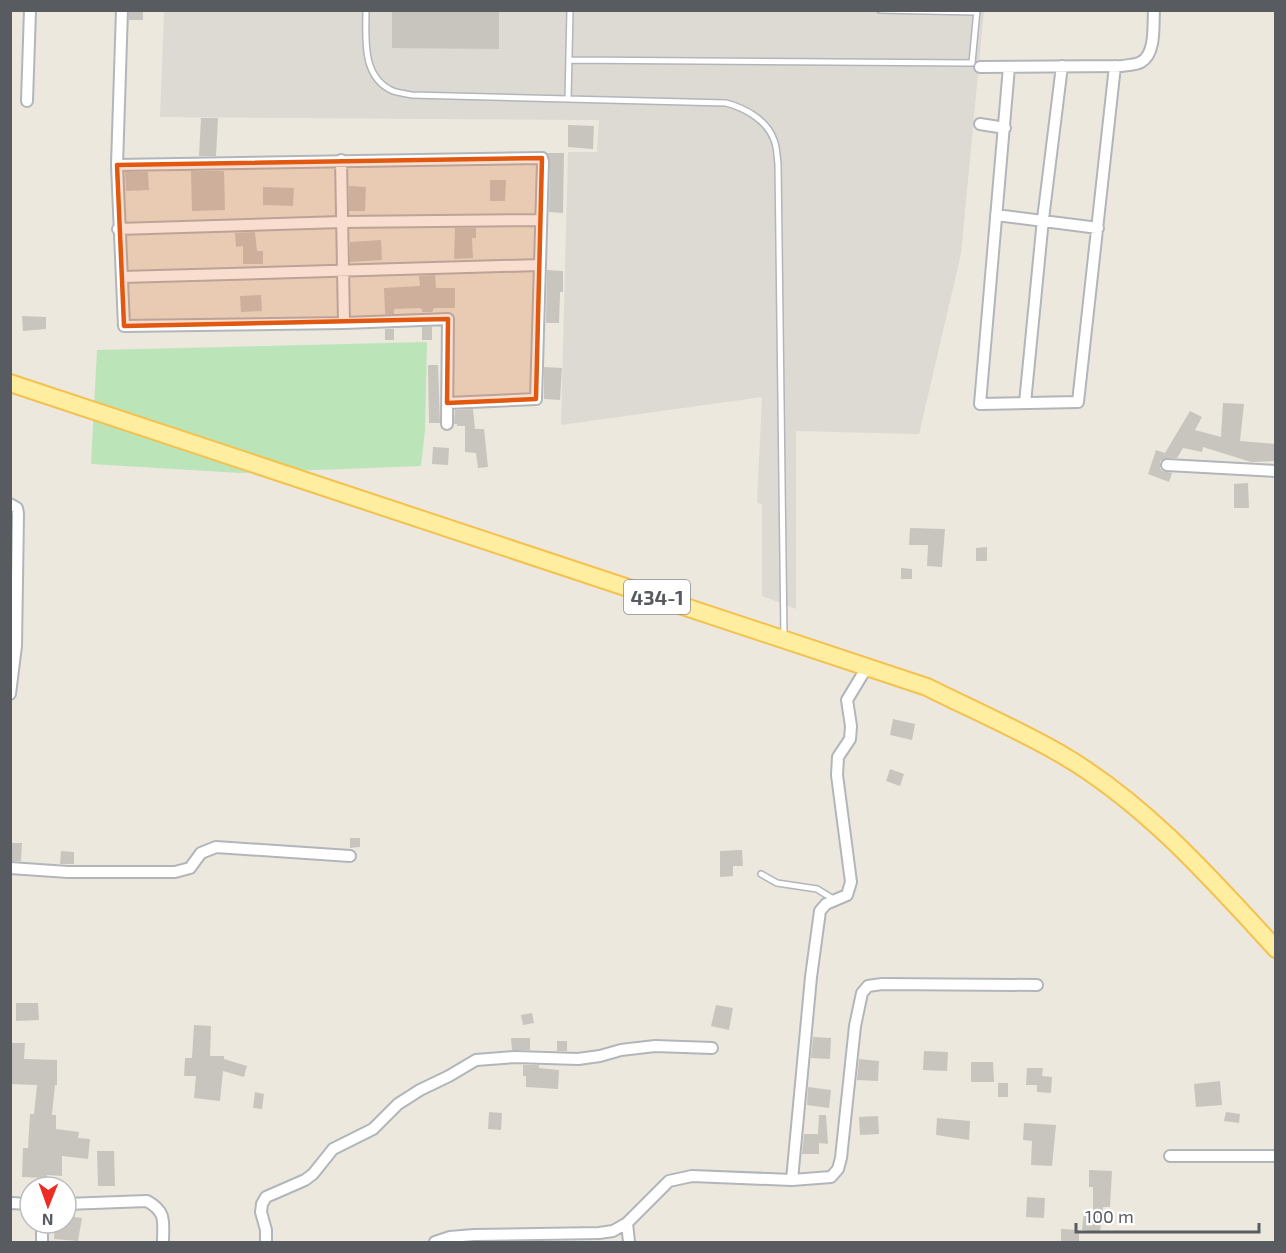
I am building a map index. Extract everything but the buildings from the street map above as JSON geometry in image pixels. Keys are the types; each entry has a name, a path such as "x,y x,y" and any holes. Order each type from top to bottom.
{"main road":[{"name":"434-1","path":"10,383 784,639 936,692 1059,753 1134,805 1212,879 1275,949"}],"street":[{"path":"27,101 30,10"},
{"path":"122,10 117,165 124,326 448,319 447,424"},
{"path":"980,67 1115,66 1140,63 1148,57 1154,10"},
{"path":"1025,403 1043,219 1062,66"},
{"path":"1009,67 981,404 1078,402 1115,66"},
{"path":"980,124 1005,128"},
{"path":"117,165 542,158 536,399 447,403"},
{"path":"341,160 344,323"},
{"path":"996,215 1043,219 1098,228"},
{"path":"118,229 341,222 541,220"},
{"path":"122,277 539,265"},
{"path":"1167,465 1275,471"},
{"path":"10,504 15,505 18,514 16,646 10,694"},
{"path":"792,1180 811,977 820,911 826,904 847,895 851,882 837,775 838,757 850,739 851,726 847,700 867,667"},
{"path":"10,868 68,872 175,872 190,868 201,853 216,847 350,856"},
{"path":"435,1242 450,1237 474,1235 613,1231 627,1223 669,1181 692,1176 792,1180 831,1177 838,1169 855,1026 862,993 868,986 882,984 1037,986"},
{"path":"266,1242 266,1230 261,1212 266,1197 305,1180 314,1174 333,1149 373,1129 398,1104 476,1060 515,1057 578,1059 621,1050 656,1046 712,1048"},
{"path":"1170,1156 1275,1156"},
{"path":"78,1204 147,1201 158,1207 162,1216 163,1242"},
{"path":"627,1223 629,1242"}],"lane":[{"path":"366,10 365,50 369,64 381,82 393,91 412,95 726,104 740,107 751,113 768,129 774,140 778,164 784,639"},
{"path":"568,99 570,10"},
{"path":"569,60 972,63 977,11 880,10"},
{"path":"761,874 777,883 818,889 837,901"}],"highlighted area":[{"path":"542,158 536,399 447,403 448,319 124,326 117,165"}],"shaded area":[{"path":"164,11 984,11 961,254 919,434 796,431 796,609 762,596 762,504 757,503 762,397 561,425 568,152 597,152 599,120 160,117"}],"green space":[{"path":"427,342 425,431 421,466 240,473 91,464 97,350"}]}
